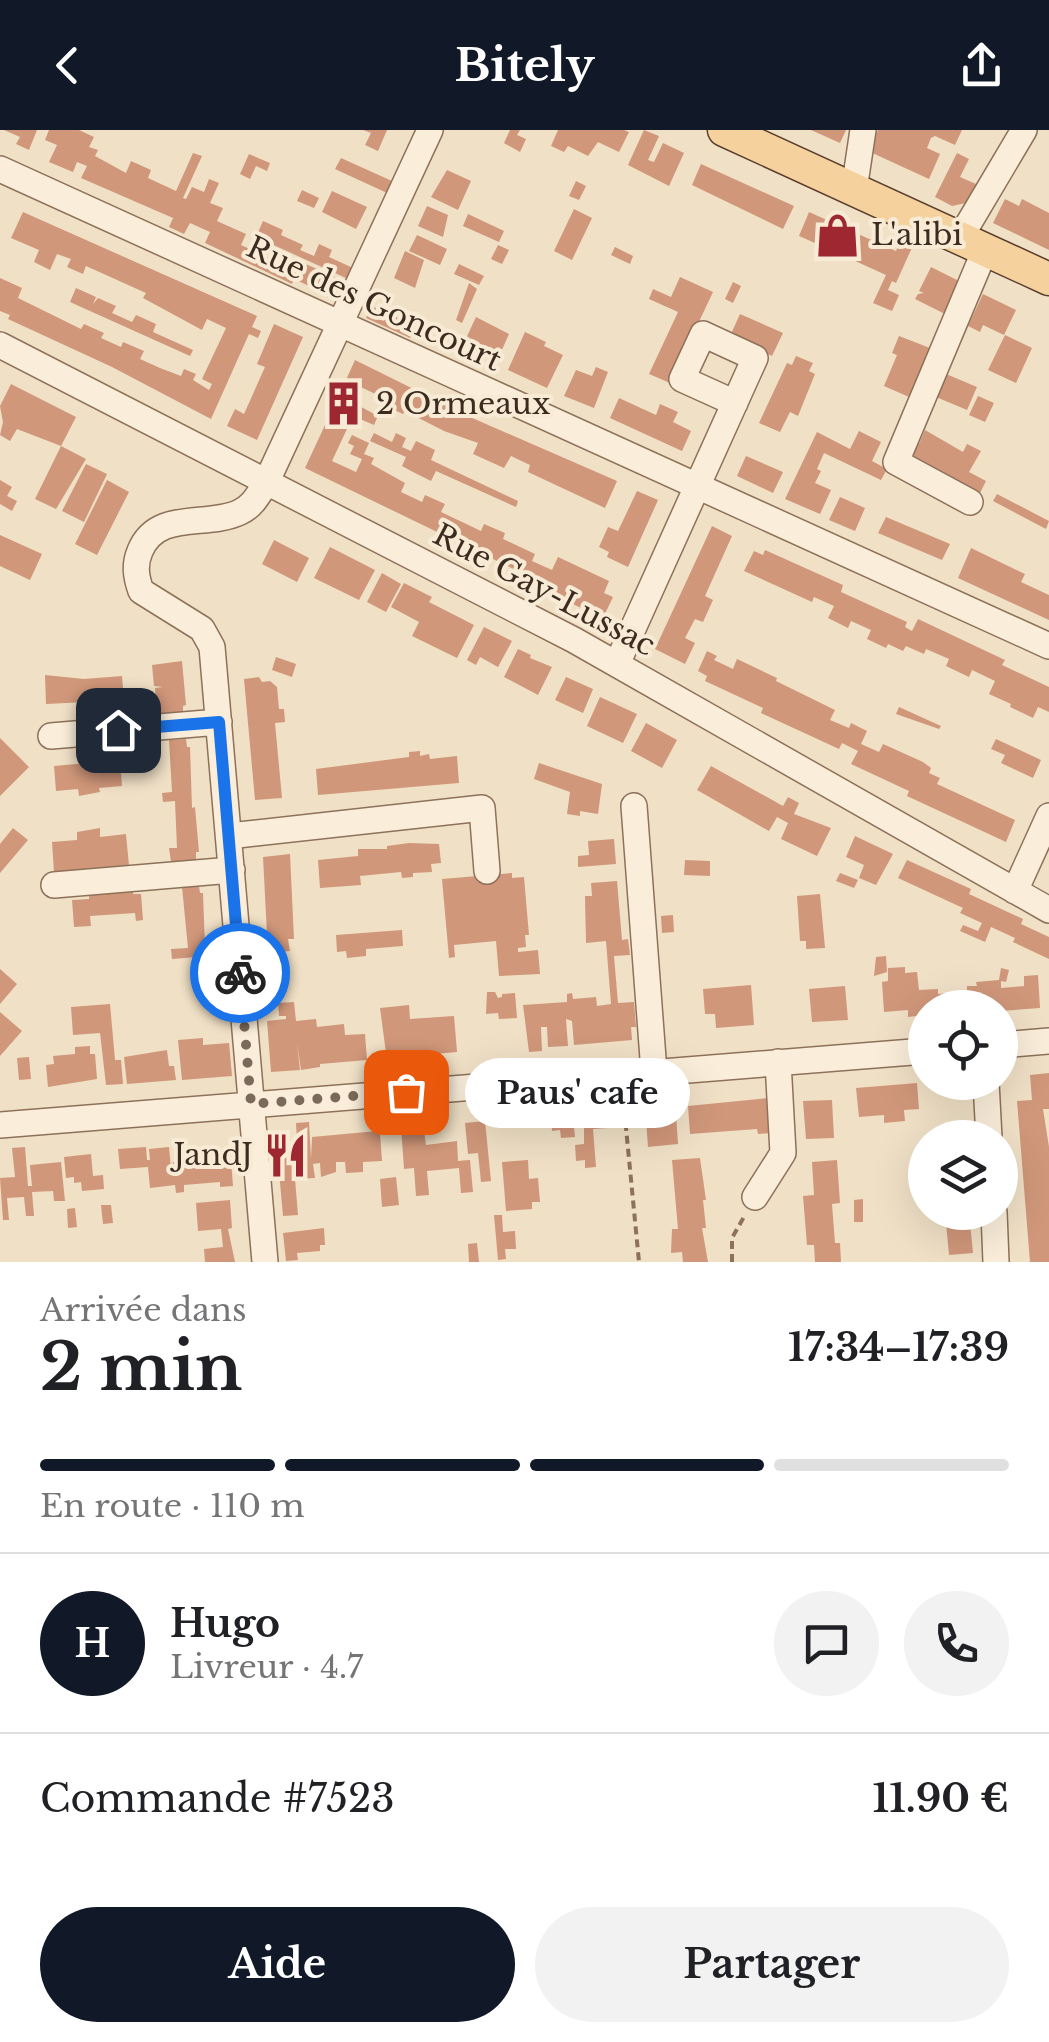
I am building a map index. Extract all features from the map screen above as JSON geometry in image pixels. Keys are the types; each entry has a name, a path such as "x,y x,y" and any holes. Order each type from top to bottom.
{"main road":[{"path":"724,130 1049,279"}],"street":[{"path":"265,1262 212,647 202,629 141,590 135,572 145,540 155,530 236,514 253,504 430,130"},
{"path":"854,190 862,130"},
{"path":"970,502 896,462 972,244 1024,130"},
{"name":"Rue des Goncourt","path":"0,169 1049,646"},
{"name":"Rue Gay-Lussac","path":"0,344 617,664 1049,910"},
{"path":"617,664 735,403"},
{"path":"51,736 219,722"},
{"path":"634,806 654,1072"},
{"path":"229,836 482,808 487,872"},
{"path":"1015,891 1049,816"},
{"path":"54,885 232,870"},
{"path":"1018,1044 1049,1041"},
{"path":"0,1124 908,1052"},
{"path":"756,1197 783,1153 778,1062"},
{"path":"995,1230 996,1262"}],"path":[{"path":"622,1075 639,1262"},
{"path":"732,1262 732,1238 756,1197"}],"building":[{"path":"4,130 37,130 29,150 16,144 20,137"},
{"path":"49,130 79,130 94,137 89,147 98,150 95,156 126,173 131,161 151,170 148,178 176,191 193,153 202,156 183,198 192,187 204,192 209,179 219,183 210,203 223,208 217,221 246,234 241,245 298,271 299,261 346,282 337,299 294,279 292,284 205,243 210,232 190,223 184,234 169,227 173,218 81,178 87,166 77,162 73,172 49,162 57,145 45,140"},
{"path":"363,130 387,130 378,151 365,145 371,133"},
{"path":"510,130 520,130 517,135 526,139 520,152 504,143"},
{"path":"558,130 629,132 619,152 598,142 588,156 568,146 564,152 551,146"},
{"path":"644,130 659,136 648,160 654,162 663,143 684,153 669,186 628,165"},
{"path":"811,130 846,130 840,143"},
{"path":"878,130 962,130 955,145 935,136 931,138 927,148 940,154 929,179 868,151"},
{"path":"957,153 969,159 960,177 976,184 966,203 952,206 935,197"},
{"path":"249,154 270,163 267,171 256,166 250,179 240,174"},
{"path":"341,158 392,181 387,193 335,169"},
{"path":"701,164 794,206 783,229 692,185"},
{"path":"447,170 471,181 458,210 431,197"},
{"path":"576,181 586,186 579,200 569,196"},
{"path":"302,190 319,198 314,208 297,201"},
{"path":"332,191 367,207 356,229 322,212"},
{"path":"1005,199 1019,206 1022,199 1049,213 1049,250 993,223"},
{"path":"427,206 448,215 443,237 418,226"},
{"path":"574,209 592,218 572,260 554,251"},
{"path":"23,212 257,316 252,327 261,331 258,338 249,334 211,419 8,319 10,315 0,311 0,278 22,288 18,298 81,329 84,324 104,333 101,338 121,347 123,342 144,351 140,359 181,376 184,369 196,374 193,380 209,390 212,384 202,379 226,328 207,319 202,330 143,298 146,293 86,266 83,274 67,267 71,259 57,254 50,270 34,262 39,250 11,238"},
{"path":"809,212 896,251 902,238 914,243 896,283 892,281 888,290 899,295 892,311 873,303 886,275 842,255 840,260 829,255 831,250 799,236"},
{"path":"468,214 504,231 499,242 463,226"},
{"path":"263,221 283,230 281,235 303,245 300,250 314,256 319,244 332,250 329,257 353,268 348,279 256,237"},
{"path":"417,235 447,249 440,265 409,251"},
{"path":"498,245 509,250 502,264 491,259"},
{"path":"615,247 633,256 630,264 611,255"},
{"path":"405,251 424,260 415,288 394,278"},
{"path":"459,264 484,276 479,285 454,274"},
{"path":"931,267 963,283 947,315 915,299 924,293 919,291"},
{"path":"680,277 713,292 670,383 649,374 678,312 649,299 653,289 671,297"},
{"path":"733,282 741,286 733,303 725,299"},
{"path":"469,283 477,289 462,323 456,320"},
{"path":"76,288 96,297 93,304 98,298 116,306 112,313 132,322 136,315 156,324 153,332 193,350 190,356 70,302"},
{"path":"983,294 1016,310 1004,335 983,325 980,332 968,326"},
{"path":"371,306 416,326 410,338 366,318"},
{"path":"740,314 783,333 772,356 730,336"},
{"path":"476,317 509,334 497,361 463,345"},
{"path":"274,324 303,337 257,440 227,426 235,409 244,414 265,367 257,364"},
{"path":"525,332 563,355 547,388 508,370"},
{"path":"1005,335 1032,348 1016,383 988,370"},
{"path":"899,336 930,348 919,387 914,385 909,397 884,386 897,355 892,353"},
{"path":"796,356 813,363 809,371 815,374 798,416 790,412 780,432 759,423 787,363 792,365"},
{"path":"355,360 470,417 617,481 605,508 528,472 530,465 511,456 504,468 473,454 478,443 383,405 386,399 346,380"},
{"path":"596,367 608,372 594,408 564,396 576,370 592,376"},
{"path":"939,371 977,387 967,410 929,394"},
{"path":"11,384 76,417 61,446 17,429 10,441 0,435 0,406"},
{"path":"339,395 378,416 374,425 353,416 332,461 356,472 362,459 350,454 354,446 348,443 352,435 369,443 364,454 374,458 371,464 405,483 401,492 422,502 425,495 445,504 441,512 481,531 484,524 505,533 503,539 535,554 532,561 552,570 558,557 609,581 604,593 613,597 603,618 523,581 526,575 305,468"},
{"path":"978,396 994,403 985,422 969,415"},
{"path":"619,398 656,415 660,404 678,412 673,422 691,431 682,451 610,418"},
{"path":"925,430 963,452 967,444 981,451 969,472 986,481 978,497 906,457 915,441 919,444"},
{"path":"859,431 881,442 872,461 887,469 881,480 824,453 815,483 831,490 820,514 785,499 817,432 850,449"},
{"path":"374,433 392,442 396,433 406,438 402,447 411,451 416,441 435,450 431,460 518,501 516,507 436,471 431,481 411,471 402,466 406,457 370,441"},
{"path":"61,446 86,459 56,509 35,499"},
{"path":"746,456 783,472 773,493 737,476"},
{"path":"86,464 107,474 84,522 62,511"},
{"path":"0,480 12,487 7,496 17,501 12,511 0,504"},
{"path":"107,480 129,492 97,555 75,544"},
{"path":"637,491 658,500 628,567 607,557 609,552 599,547 608,527 618,531"},
{"path":"997,494 1049,521 1046,529 993,501"},
{"path":"840,497 865,508 855,531 829,520"},
{"path":"886,517 950,544 942,560 878,533"},
{"path":"712,526 732,536 705,596 713,600 703,622 695,619 685,638 695,643 685,664 655,649"},
{"path":"0,535 42,554 30,580 0,566"},
{"path":"274,540 309,558 297,582 262,564"},
{"path":"330,547 375,570 359,600 314,578"},
{"path":"971,548 1025,574 1021,582 1049,595 1049,620 958,578"},
{"path":"765,550 843,585 841,592 907,622 905,627 912,631 918,619 1005,660 1002,665 1049,687 1049,712 1038,707 1033,718 989,694 995,681 972,670 969,677 946,666 949,659 926,649 924,654 906,646 903,651 888,644 886,648 867,639 871,630 851,621 848,628 828,618 834,606 814,597 812,602 744,571 754,551 763,555"},
{"path":"382,573 401,584 386,612 367,602"},
{"path":"404,583 432,597 429,602 474,625 457,658 412,636 419,622 391,607"},
{"path":"484,627 512,641 498,667 480,657 476,665 467,660"},
{"path":"518,649 552,667 538,695 504,677"},
{"path":"707,651 717,656 714,660 733,669 737,659 777,678 776,681 835,710 830,720 849,728 851,723 867,731 861,744 879,752 883,744 923,762 931,768 929,773 940,778 937,784 1015,820 1006,842 907,796 909,791 851,764 858,751 842,743 839,749 761,713 763,708 705,681 707,676 698,671"},
{"path":"276,657 296,664 292,677 272,670"},
{"path":"182,661 186,705 183,714 157,716 155,688 163,687 154,686 152,665"},
{"path":"45,675 84,679 122,676 124,700 87,705 46,704"},
{"path":"259,677 277,687 279,709 284,709 285,722 275,723 282,798 255,800 244,679"},
{"path":"566,677 593,689 583,713 555,700"},
{"path":"600,697 637,714 623,743 587,726"},
{"path":"899,707 941,726 939,729 896,714"},
{"path":"646,723 677,740 662,768 631,751"},
{"path":"0,738 29,767 0,796"},
{"path":"186,739 190,747 192,808 195,807 199,852 196,860 171,862 169,848 177,848 175,801 163,802 162,793 172,792 169,740"},
{"path":"996,739 1041,760 1033,778 1001,763 1005,755 991,749"},
{"path":"420,751 420,756 429,754 430,759 457,756 459,783 318,795 316,769 409,757 409,752"},
{"path":"120,760 122,786 99,788 100,792 79,796 78,789 56,791 54,766"},
{"path":"539,763 602,784 598,814 567,814 570,792 534,779"},
{"path":"711,766 783,806 788,797 799,803 794,814 831,828 817,856 781,839 788,823 777,817 769,831 697,790"},
{"path":"13,828 28,840 0,873 0,844"},
{"path":"100,828 100,837 126,834 129,866 54,872 52,842 77,840 77,832"},
{"path":"855,836 893,854 876,885 859,878 864,865 846,857"},
{"path":"614,839 616,864 578,867 578,856 589,855 588,841"},
{"path":"409,843 439,844 441,863 431,864 432,872 413,873 413,877 402,878 401,872 360,876 361,885 320,888 318,860 358,856 358,849 387,849"},
{"path":"290,854 294,939 288,939 290,951 268,953 263,857"},
{"path":"685,860 710,861 710,876 684,875"},
{"path":"907,860 971,889 969,894 1023,919 1021,924 1049,937 1049,959 991,927 985,942 960,931 963,925 978,931 982,923 960,913 963,908 898,878"},
{"path":"512,873 512,878 524,877 529,935 525,935 526,947 518,948 518,952 538,950 540,974 499,976 496,941 454,945 455,957 449,958 442,879"},
{"path":"840,873 858,880 854,888 836,881"},
{"path":"617,881 622,940 628,939 630,955 614,956 618,1003 634,1002 636,1027 631,1027 632,1040 574,1045 572,1021 566,1019 568,1046 548,1047 547,1027 541,1027 542,1051 529,1052 523,1005 567,1002 567,994 572,993 573,999 596,997 597,1006 611,1004 606,941 586,943 585,896 592,896 591,883"},
{"path":"199,886 203,893 205,946 220,945 222,962 216,963 215,955 207,956 208,971 198,972 196,957 172,959 171,949 188,948 182,887"},
{"path":"133,891 141,894 143,920 136,921 135,913 90,916 91,926 74,927 72,900"},
{"path":"820,894 825,948 806,949 806,941 800,941 797,896"},
{"path":"673,915 674,932 662,933 661,916"},
{"path":"402,930 403,946 366,949 366,956 347,958 346,951 337,952 336,935"},
{"path":"886,956 887,972 874,976 876,957"},
{"path":"278,962 281,997 264,998 261,963"},
{"path":"905,967 905,973 917,972 919,990 908,990 908,1010 884,1012 882,982 888,981 888,968"},
{"path":"1001,968 1009,970 1001,988 1024,986 1024,976 1038,975 1040,1008 1018,1010 1018,990 967,990 967,986 999,980"},
{"path":"0,969 17,984 0,1004"},
{"path":"751,985 754,1025 716,1028 715,1014 705,1014 703,989"},
{"path":"845,986 848,1020 812,1022 809,989"},
{"path":"487,992 495,992 498,998 515,993 517,1018 499,1019 498,1013 486,1014"},
{"path":"294,1002 296,1021 316,1019 317,1027 344,1024 345,1035 365,1034 367,1060 320,1064 301,1070 297,1043 300,1070 271,1072 267,1021 286,1019 279,1016 278,1003"},
{"path":"110,1004 115,1060 121,1060 123,1084 106,1085 100,1033 73,1035 71,1007"},
{"path":"409,1005 410,1019 454,1016 457,1052 413,1056 414,1065 388,1068 380,1008"},
{"path":"0,1012 22,1031 0,1056"},
{"path":"203,1038 203,1045 229,1043 232,1076 182,1080 178,1040"},
{"path":"90,1046 90,1054 95,1054 97,1079 48,1087 46,1065 54,1064 53,1056 75,1054 75,1047"},
{"path":"167,1050 176,1080 127,1084 124,1057"},
{"path":"29,1057 31,1079 19,1080 17,1058"},
{"path":"1049,1073 1049,1109 1043,1109 1049,1147 1049,1262 1030,1262 1017,1101 1032,1100 1030,1075"},
{"path":"908,1084 908,1100 918,1100 919,1109 904,1110 905,1121 884,1123 884,1115 859,1117 856,1088"},
{"path":"768,1098 770,1133 758,1134 757,1129 690,1134 688,1106"},
{"path":"832,1100 834,1138 806,1139 803,1101"},
{"path":"606,1105 608,1128 593,1129 596,1167 585,1168 585,1160 576,1161 575,1145 584,1144 584,1106"},
{"path":"572,1107 575,1137 561,1138 560,1130 552,1131 551,1109"},
{"path":"676,1113 678,1144 648,1147 646,1120 657,1119 657,1114"},
{"path":"485,1121 491,1181 481,1182 478,1153 468,1154 465,1123"},
{"path":"309,1122 311,1159 312,1137 377,1131 382,1161 363,1162 363,1172 346,1173 345,1162 336,1162 336,1172 321,1177 320,1163 313,1164 315,1178 295,1179 298,1215 283,1216 277,1149 292,1148 292,1142 297,1142 296,1123"},
{"path":"423,1124 426,1145 457,1141 458,1161 470,1160 473,1192 461,1193 459,1168 427,1171 429,1195 416,1196 414,1168 404,1169 401,1126"},
{"path":"25,1147 28,1186 32,1186 30,1165 61,1162 65,1201 54,1201 53,1191 32,1192 34,1216 26,1216 24,1197 7,1198 9,1220 3,1220 0,1178 15,1177 12,1148"},
{"path":"146,1147 150,1160 149,1149 169,1147 171,1169 173,1162 218,1158 218,1162 231,1161 233,1186 220,1187 220,1182 184,1185 184,1192 176,1193 175,1185 150,1188 148,1167 120,1169 118,1149"},
{"path":"91,1154 93,1176 103,1175 104,1189 82,1191 81,1182 74,1183 74,1177 66,1178 64,1157"},
{"path":"700,1158 706,1200 706,1228 702,1228 708,1262 683,1262 682,1252 671,1253 672,1229 678,1229 672,1160"},
{"path":"528,1160 529,1179 538,1178 540,1202 532,1202 532,1209 506,1211 502,1162"},
{"path":"837,1160 840,1203 832,1204 835,1243 840,1243 841,1262 815,1262 814,1245 807,1245 803,1196 814,1195 812,1162"},
{"path":"396,1177 399,1205 382,1207 380,1179"},
{"path":"863,1199 863,1222 854,1222 854,1200"},
{"path":"230,1200 232,1228 228,1229 235,1262 205,1262 204,1249 223,1247 221,1229 198,1231 196,1203"},
{"path":"101,1205 111,1205 113,1223 103,1224"},
{"path":"75,1208 77,1227 68,1228 67,1209"},
{"path":"494,1215 502,1215 503,1232 515,1231 516,1249 505,1249 506,1259 498,1260"},
{"path":"324,1228 325,1245 320,1245 320,1251 297,1253 298,1260 286,1261 283,1233"},
{"path":"947,1230 971,1230 973,1253 949,1255"},
{"path":"477,1243 479,1262 469,1262 468,1244"}],"way so far":[{"path":"240,973 251,1104 406,1092"}],"place":[{"name":"L'alibi","path":"838,235"},
{"name":"2 Ormeaux","path":"343,404"},
{"name":"Paus' cafe","path":"406,1092"},
{"name":"JandJ","path":"286,1155"}],"route":[{"path":"118,730 219,722 240,973"}]}
